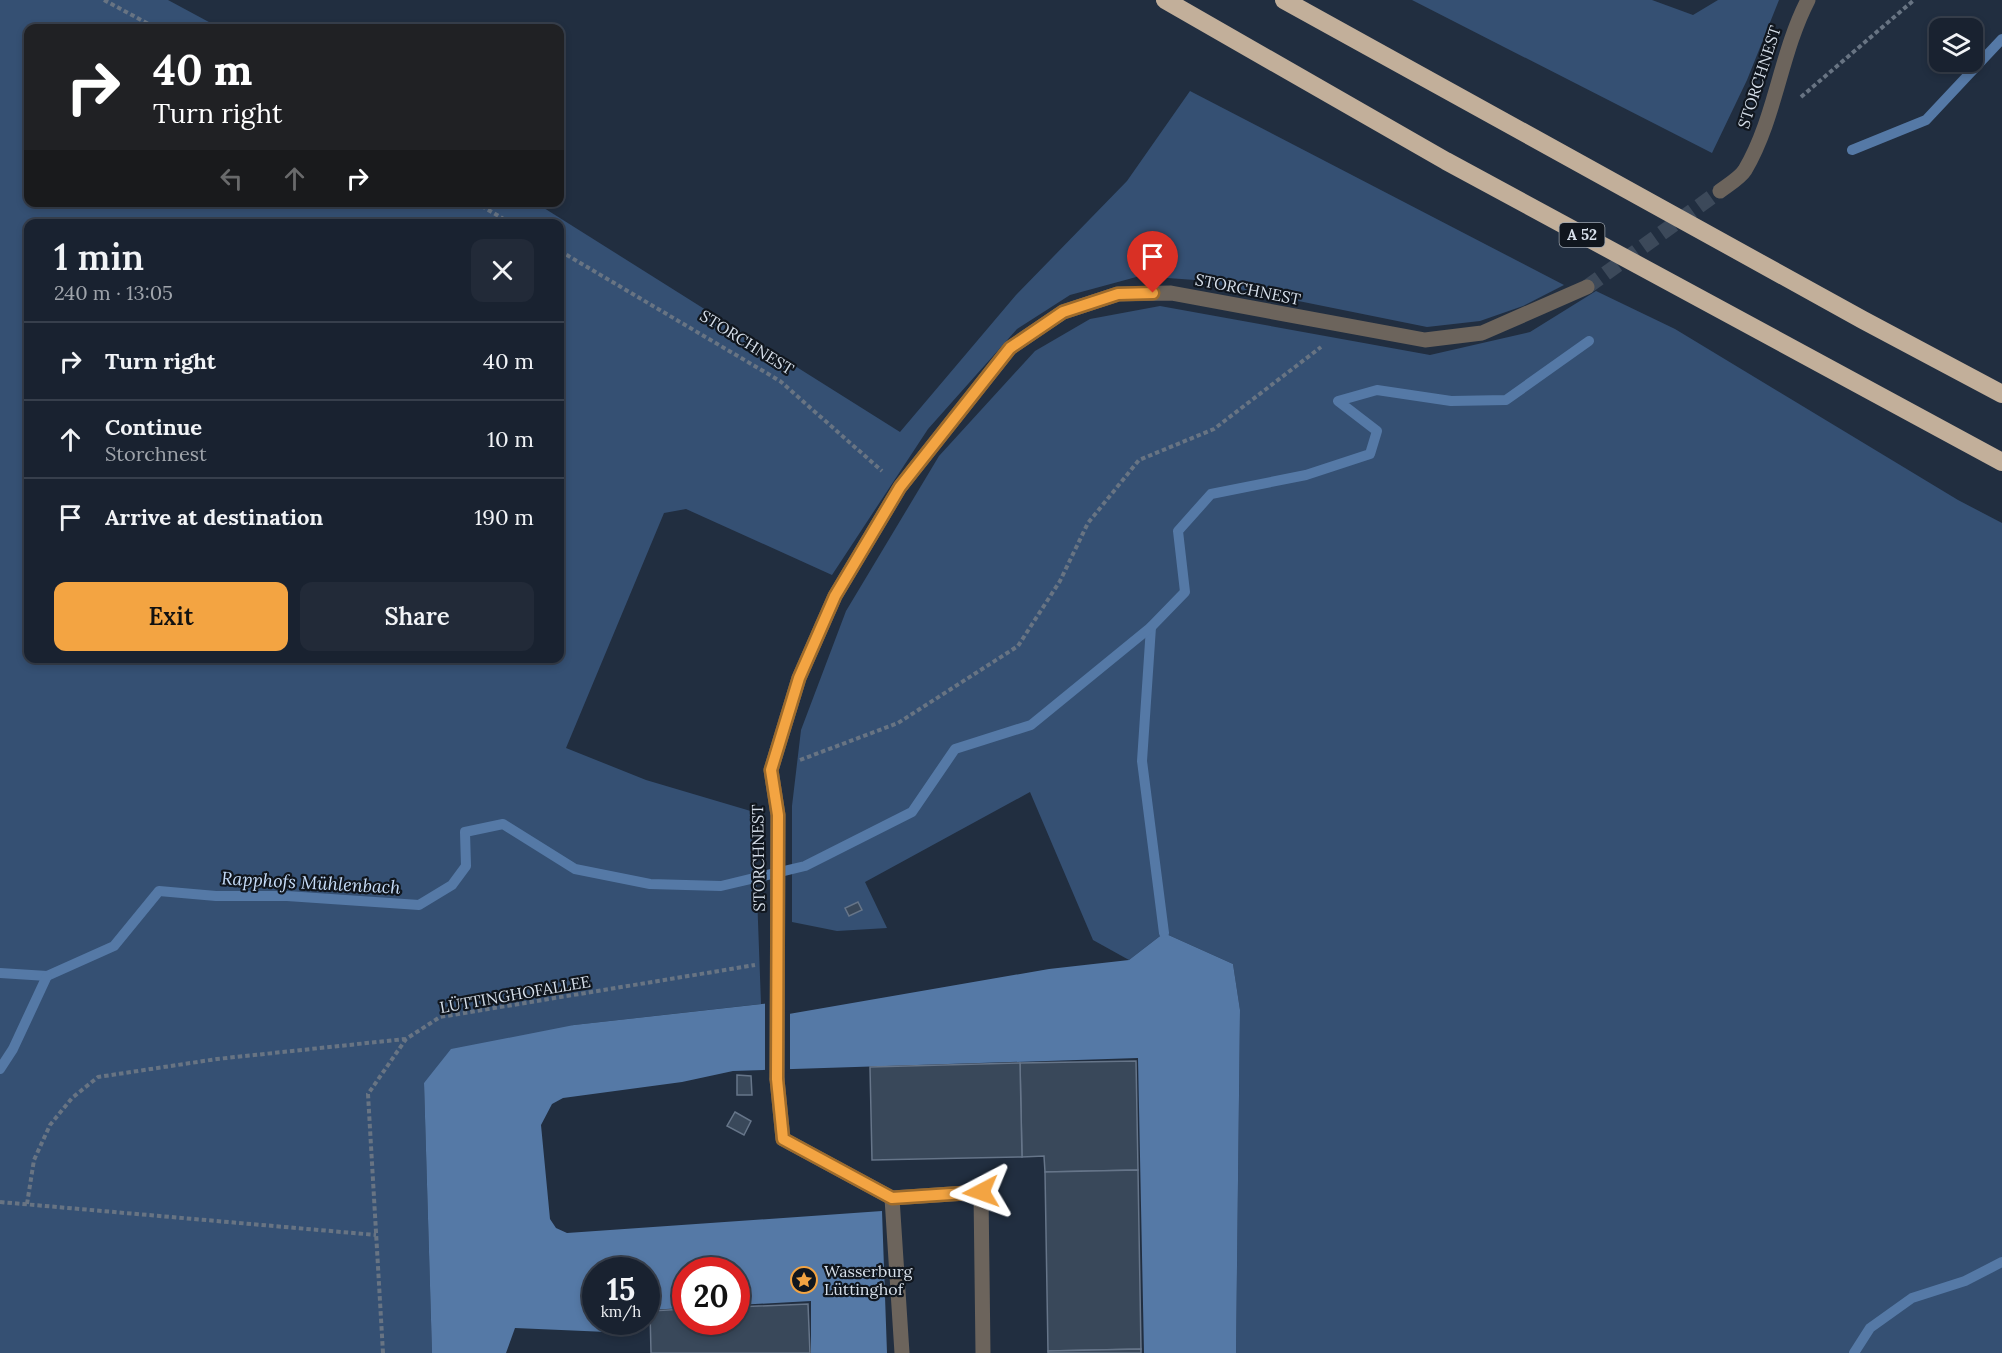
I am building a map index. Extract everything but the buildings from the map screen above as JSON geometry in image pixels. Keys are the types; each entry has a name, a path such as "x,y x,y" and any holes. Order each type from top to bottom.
{"highway":[{"name":"A 52","path":"1165,0 1457,166 2002,462"},
{"path":"1284,0 1842,309 2002,394"}],"street":[{"name":"STORCHNEST","path":"1720,191 1744,171 1769,116 1794,26 1808,0"},
{"name":"STORCHNEST","path":"892,1198 783,1139 777,1079 778,815 771,770 799,678 835,596 900,487 1010,348 1063,312 1118,294 1171,292 1425,340 1482,333 1587,287"},
{"path":"902,1353 892,1198 981,1192 983,1353"}],"path":[{"path":"104,0 149,24"},
{"path":"1799,98 1914,0"},
{"path":"483,207 504,219"},
{"name":"STORCHNEST","path":"564,253 780,381 900,487"},
{"path":"771,770 898,723 1018,646 1060,581 1088,523 1139,460 1214,429 1348,326"},
{"name":"LÜTTINGHOFALLEE","path":"383,1353 368,1094 406,1039 440,1017 746,968 777,959"},
{"path":"27,1204 34,1160 50,1125 72,1098 98,1077 217,1059 406,1039"},
{"path":"0,1202 376,1235"}],"shaded area":[{"path":"0,0 168,0 213,24 24,24 24,207 542,207 561,219 24,219 24,663 564,663 564,221 900,432 1016,295 1127,181 1190,91 1564,285 1523,306 1480,321 1427,327 1195,280 1140,276 1070,295 1017,329 928,429 832,575 686,509 664,513 566,748 646,780 754,812 761,1004 574,1025 424,1083 432,1353 0,1353"},
{"path":"1412,0 1652,0 1693,15 1718,0 1779,0 1747,80 1712,153"},
{"path":"1596,291 1675,329 1958,500 2002,523 2002,1353 1236,1353 1240,1010 1233,964 1164,933 1129,960 1093,940 1030,792 865,882 887,928 837,931 792,922 792,806 801,730 846,611 939,456 1035,351 1090,319 1160,306 1430,355 1530,332"},
{"path":"1164,933 1233,964 1240,1010 1236,1353 1144,1353 1138,1058 733,1071 682,1082 563,1098 552,1104 541,1125 550,1219 556,1228 567,1233 882,1211 887,1353 811,1353 811,1301 750,1304 750,1257 672,1257 672,1309 660,1309 660,1257 582,1257 582,1331 515,1328 506,1353 432,1353 424,1083 451,1049 574,1025 780,1002 783,1015 1049,969 1129,960"}],"pier":[{"path":"780,999 785,1012 790,1011 790,1072 765,1073 765,1001"}],"waterway":[{"name":"Rapphofs Mühlenbach","path":"1852,150 1926,120 2002,39"},
{"name":"Rapphofs Mühlenbach","path":"0,973 47,976 114,946 159,891 216,896 287,896 419,905 452,885 466,866 465,832 503,824 575,869 650,884 721,886 805,866 912,812 955,749 1031,725 1151,627 1185,592 1178,531 1211,494 1306,475 1370,454 1377,431 1338,401 1377,390 1451,401 1506,400 1589,341"},
{"path":"1151,627 1142,761 1164,933"},
{"path":"0,1069 13,1049 47,976"},
{"path":"1854,1353 1870,1328 1912,1298 1965,1281 2002,1262"}],"tunnel":[{"path":"1587,287 1720,191"}],"place":[{"name":"Wasserburg Lüttinghof","path":"804,1280"}],"route":[{"path":"981,1192 892,1198 783,1139 777,1079 778,815 771,770 799,678 835,596 900,487 954,416 1010,348 1063,312 1118,294 1153,293"}]}
